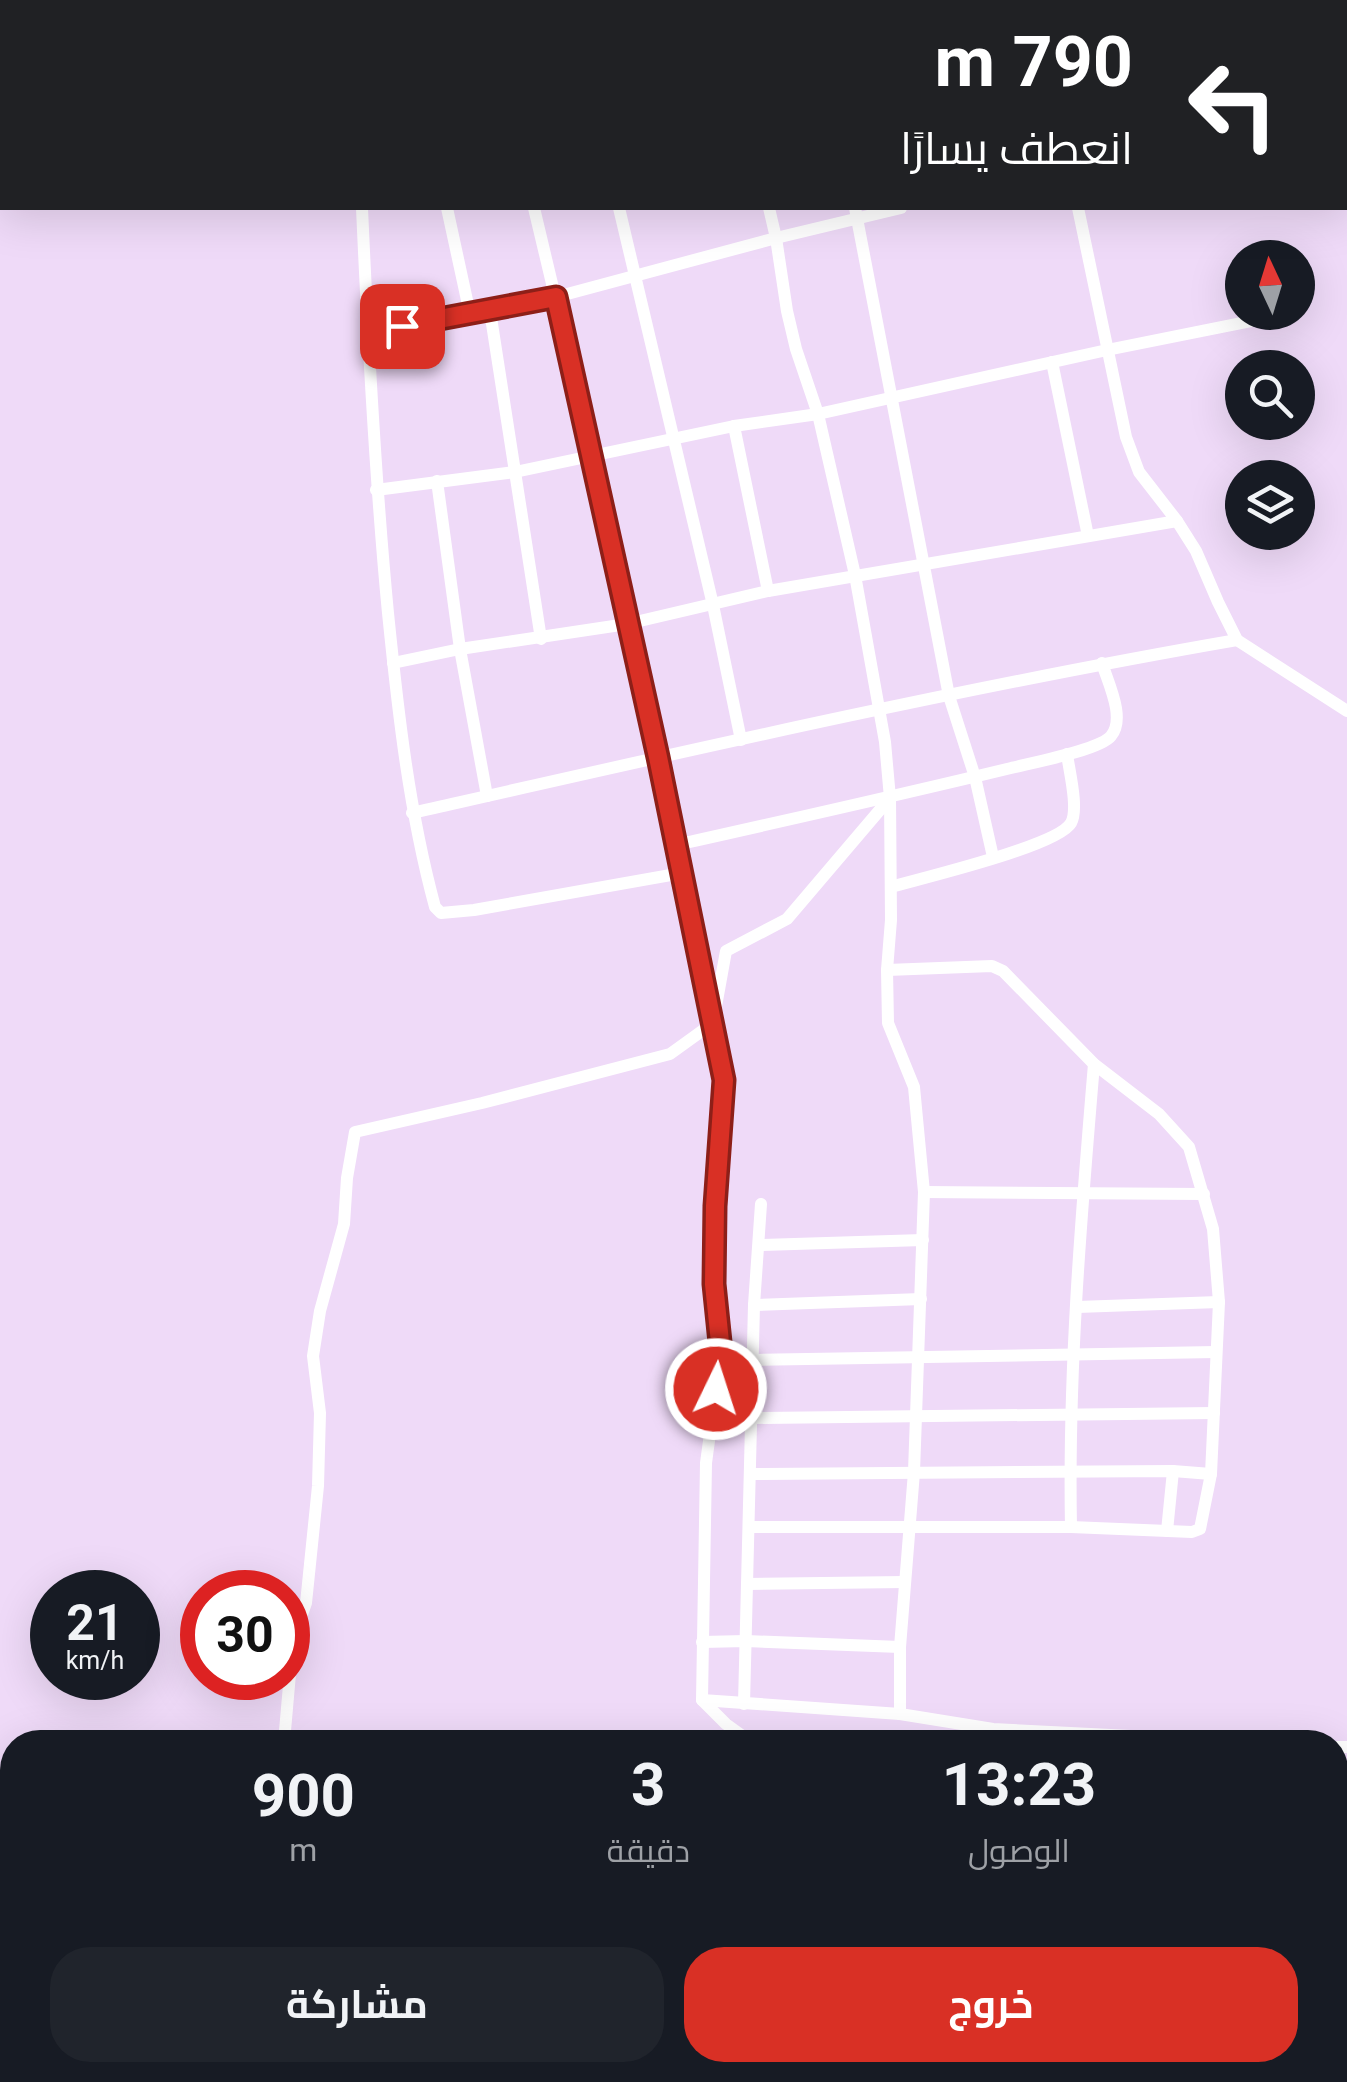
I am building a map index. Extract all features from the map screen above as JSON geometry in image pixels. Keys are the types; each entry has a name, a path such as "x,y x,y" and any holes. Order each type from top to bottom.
{"street":[{"path":"362,210 376,490 393,662 412,813 436,907 441,913 474,910 682,872"},
{"path":"447,210 470,314"},
{"path":"534,210 593,456 724,1080 714,1246 721,1352 706,1463 702,1700 734,1730"},
{"path":"619,210 741,740"},
{"path":"769,210 786,311 818,414 854,575 880,710 890,798 888,1023 914,1087 924,1192 920,1358 900,1646 900,1714"},
{"path":"1078,210 1126,436 1140,472 1196,551 1237,640 1347,711"},
{"path":"368,332 556,297 776,238 856,212 948,696 975,777 993,857"},
{"path":"490,310 541,639"},
{"path":"376,490 515,472 734,426 818,414 1225,327"},
{"path":"1052,362 1088,536"},
{"path":"734,426 768,591"},
{"path":"437,481 460,649 487,796"},
{"path":"393,662 627,624 854,575 1177,521"},
{"path":"412,813 880,710 1237,640"},
{"path":"676,844 890,798 1106,742 1115,732 1118,716 1102,664"},
{"path":"891,887 1038,844 1063,832 1072,822 1074,808 1067,754"},
{"path":"285,1730 293,1640 306,1602 318,1486 320,1413 313,1356 320,1310 344,1224 346,1178 355,1132 670,1054 713,1023 726,951 787,919 890,798"},
{"path":"749,1527 1167,1532 1200,1529 1210,1474 1218,1302 1214,1230 1189,1147 1159,1114 1094,1064 1003,971 992,966 887,970"},
{"path":"1071,1528 1076,1308 1094,1064"},
{"path":"924,1192 1204,1194"},
{"path":"744,1704 752,1360 760,1204"},
{"path":"758,1246 923,1240"},
{"path":"754,1305 921,1299"},
{"path":"1076,1308 1218,1302"},
{"path":"752,1360 1216,1352"},
{"path":"752,1418 1214,1414"},
{"path":"1167,1532 1174,1471"},
{"path":"750,1474 1210,1474"},
{"path":"747,1584 905,1582"},
{"path":"702,1642 900,1646"},
{"path":"702,1700 900,1714 1018,1730"}],"route":[{"path":"402,326 556,297 658,757 724,1080 715,1206 714,1284 721,1352 716,1389"}]}
